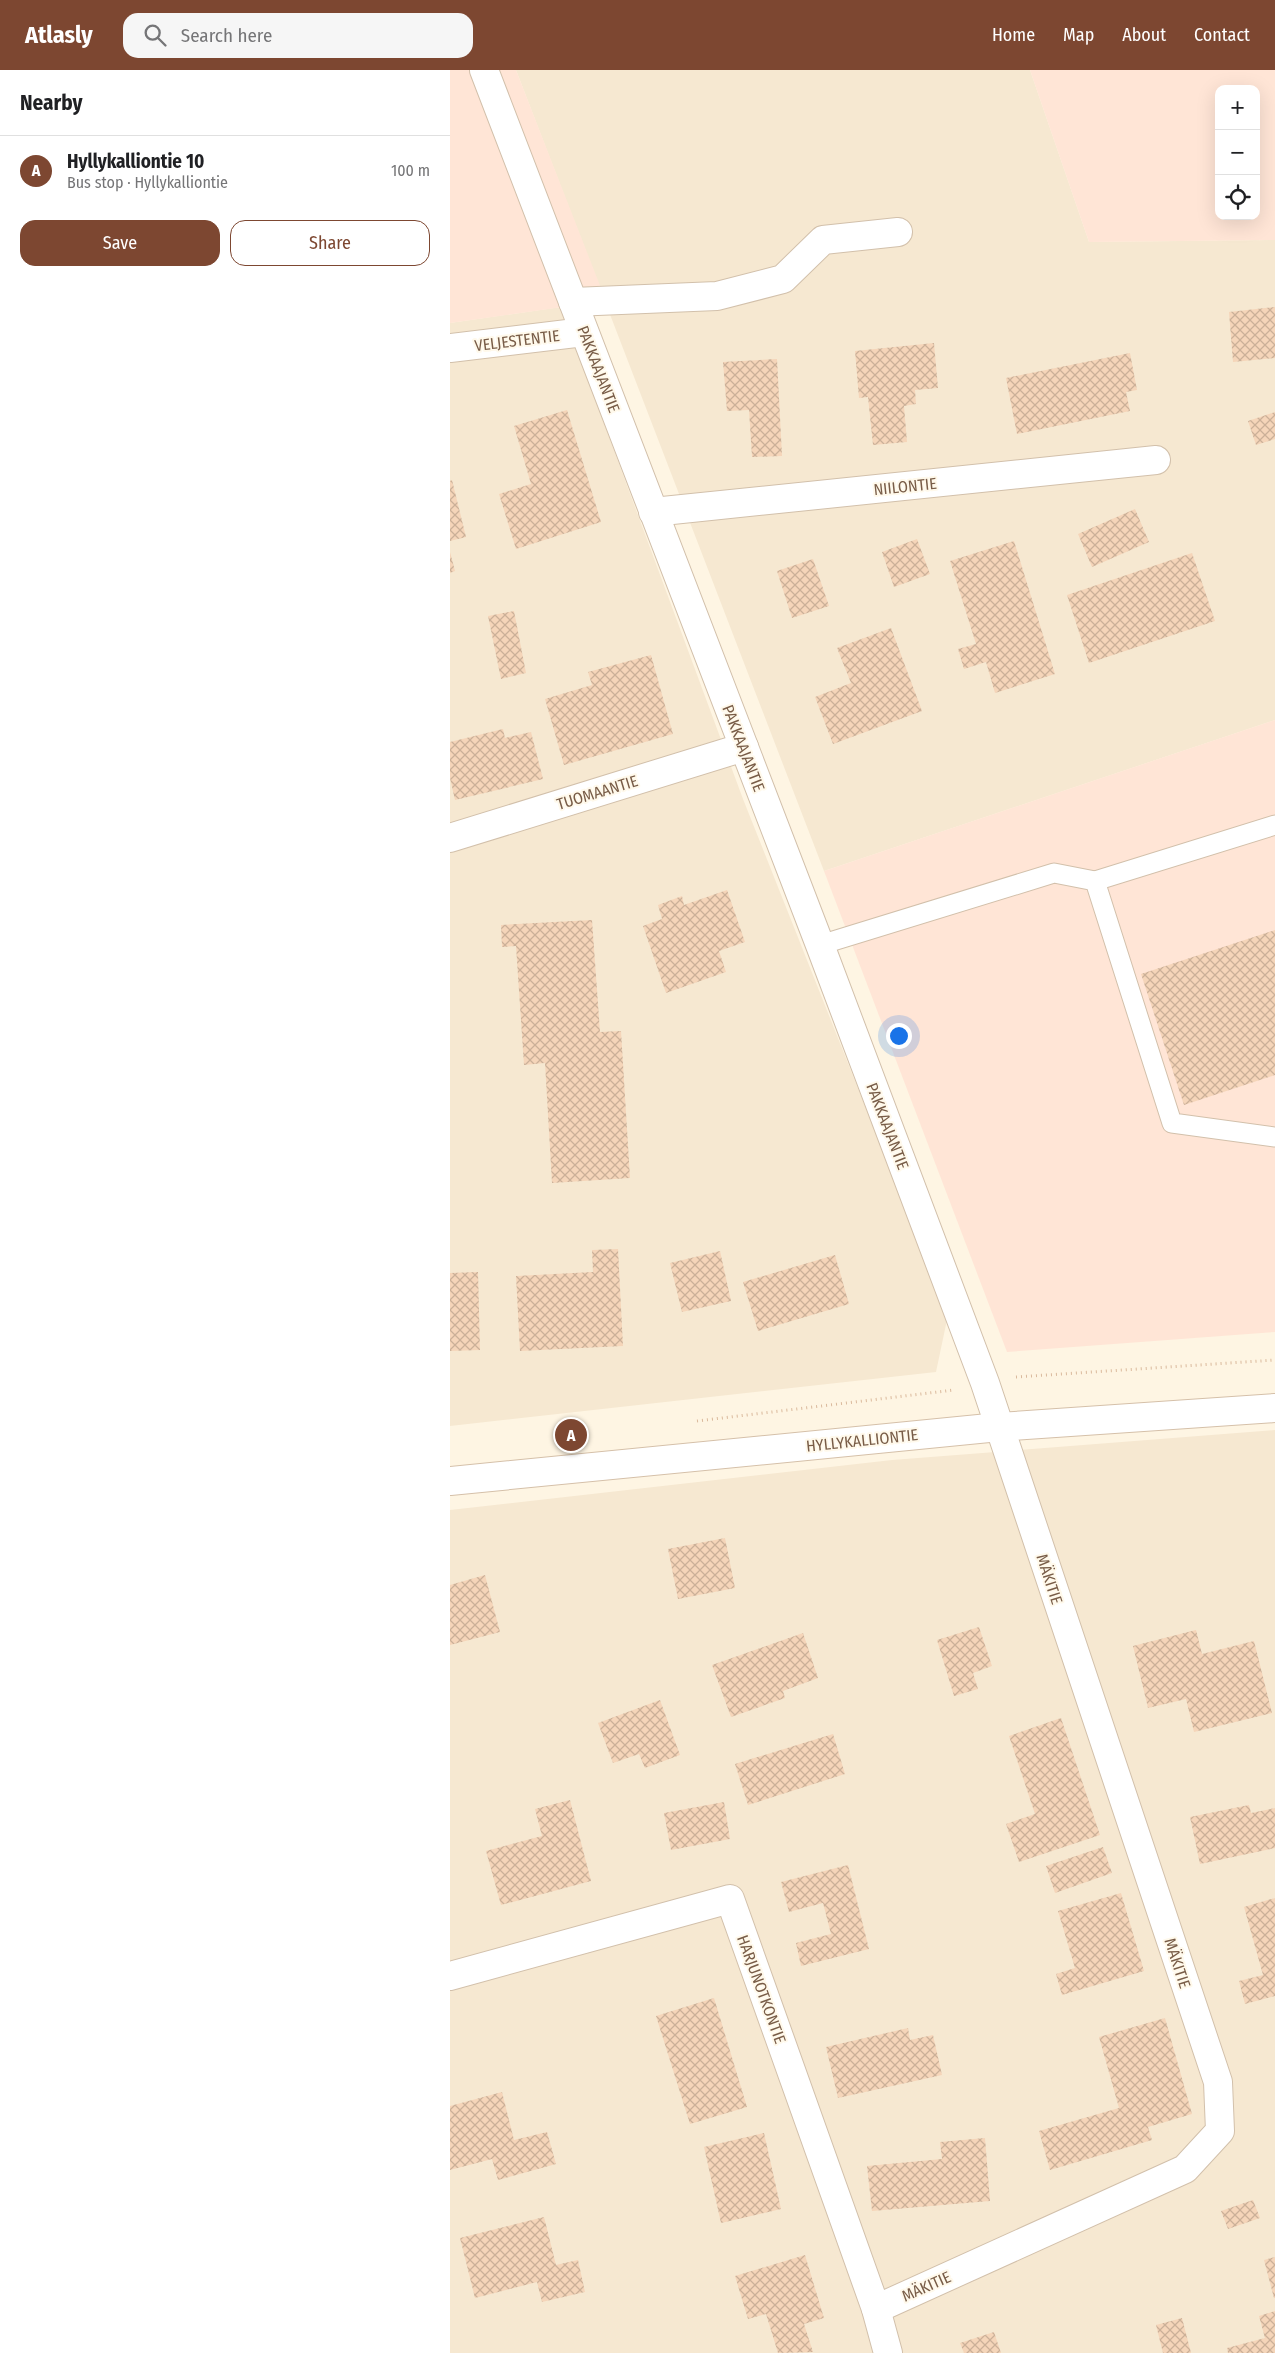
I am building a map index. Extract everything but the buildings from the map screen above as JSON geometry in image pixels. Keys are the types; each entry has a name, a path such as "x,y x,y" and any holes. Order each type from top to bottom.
{"street":[{"name":"PAKKAAJANTIE","path":"484,70 820,945 985,1384 999,1427"},
{"path":"573,302 717,296 783,279 823,240 898,232"},
{"name":"VELJESTENTIE","path":"450,348 584,332"},
{"name":"NIILONTIE","path":"654,512 1156,460"},
{"name":"TUOMAANTIE","path":"450,838 744,747"},
{"name":"HYLLYKALLIONTIE","path":"450,1481 999,1427 1275,1408"},
{"name":"MÄKITIE","path":"876,2309 1185,2168 1220,2131 1218,2082 999,1427"},
{"name":"HARJUNOTKONTIE","path":"450,1976 730,1899 876,2309 888,2353"}],"lane":[{"path":"820,945 1054,873 1095,881 1275,825"},
{"path":"1095,881 1172,1123 1275,1137"}],"path":[{"path":"690,1422 938,1394 1015,1377 1275,1360"}],"shaded area":[{"path":"450,70 516,70 606,301 450,323"},
{"path":"516,70 1030,70 1089,242 1275,240 1275,720 824,871"},
{"path":"1030,70 1275,70 1275,240 1089,242"},
{"path":"561,307 743,799 948,1315 936,1372 450,1426 450,323"},
{"path":"1275,720 1275,1332 1007,1352 824,871"},
{"path":"1275,1430 1275,2353 450,2353 450,1510 892,1460"}],"place":[{"name":"Hyllykalliontie 10","path":"571,1435"}]}
